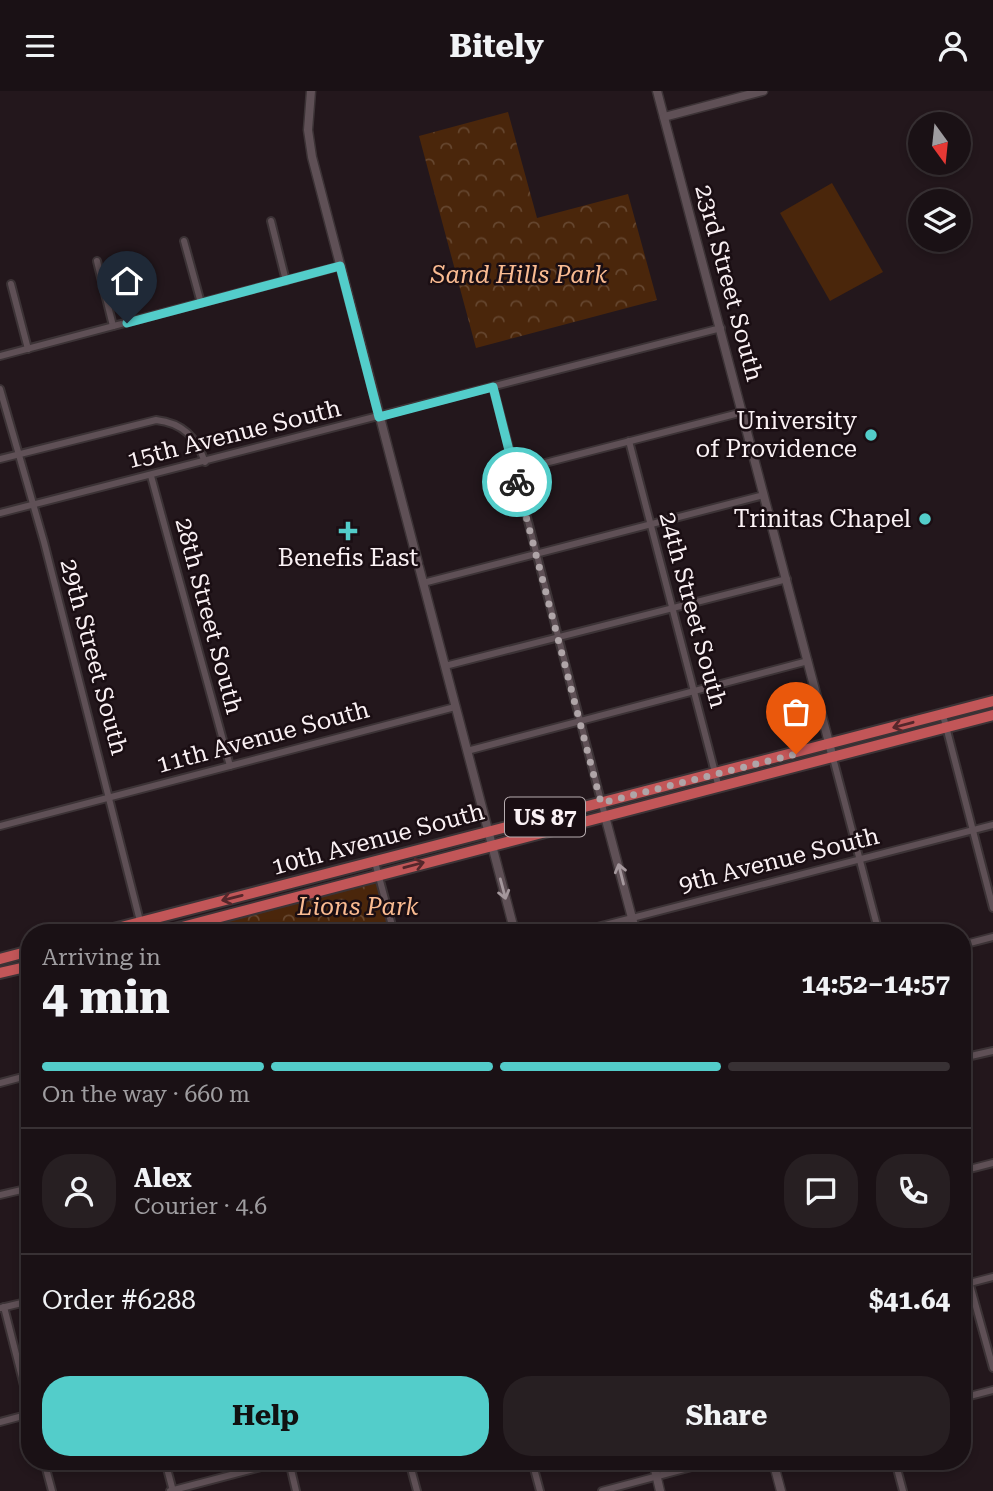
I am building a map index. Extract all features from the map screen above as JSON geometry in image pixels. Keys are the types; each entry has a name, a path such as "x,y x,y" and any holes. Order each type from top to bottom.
{"highway":[{"name":"10th Avenue South","path":"130,924 715,775 993,701"},
{"name":"10th Avenue South","path":"193,924 993,715"},
{"path":"0,959 21,953"},
{"path":"0,974 21,968"}],"street":[{"path":"311,91 308,112 309,144 513,924"},
{"name":"23rd Street South","path":"657,91 877,924"},
{"path":"664,117 763,91"},
{"path":"271,221 286,281"},
{"path":"184,240 201,303"},
{"path":"97,261 113,326"},
{"path":"0,356 340,266"},
{"path":"11,284 27,349"},
{"name":"15th Avenue South","path":"0,513 721,328"},
{"path":"493,387 634,924"},
{"name":"29th Street South","path":"0,389 142,924"},
{"path":"514,471 743,412"},
{"path":"0,459 156,420 170,421 183,428 199,446 205,462"},
{"name":"24th Street South","path":"629,442 719,788"},
{"name":"28th Street South","path":"151,476 230,766"},
{"path":"423,583 764,495"},
{"path":"445,666 787,579"},
{"path":"467,751 808,661"},
{"name":"11th Avenue South","path":"0,826 455,706"},
{"path":"943,715 993,908"},
{"name":"9th Avenue South","path":"609,924 993,825"},
{"path":"375,862 392,924"},
{"path":"971,943 993,937"},
{"path":"971,1056 993,1051"},
{"path":"0,1083 21,1077"},
{"path":"971,1169 993,1163"},
{"path":"0,1195 21,1190"},
{"path":"971,1283 993,1277"},
{"path":"971,1300 993,1368"},
{"path":"21,1303 2,1308 21,1378"},
{"path":"971,1395 993,1389"},
{"path":"0,1422 21,1414"},
{"path":"46,1470 52,1491"},
{"path":"167,1470 172,1491 252,1470"},
{"path":"289,1470 296,1491"},
{"path":"411,1470 417,1491"},
{"path":"534,1470 540,1491"},
{"path":"655,1470 660,1491"},
{"path":"602,1491 680,1470"},
{"path":"776,1470 781,1491"},
{"path":"897,1470 903,1491"}],"green space":[{"name":"Sand Hills Park","path":"508,112 537,218 628,194 657,300 476,348 419,136"},
{"path":"832,183 883,272 830,301 780,213"},
{"name":"Lions Park","path":"379,875 392,924 218,924 216,918"}],"way so far":[{"path":"517,482 601,803 796,754"}],"place":[{"name":"University of Providence","path":"871,435"},
{"name":"Trinitas Chapel","path":"925,519"},
{"name":"Benefis East","path":"348,531"}],"route":[{"path":"127,323 340,266 379,417 493,387 517,482"}]}
